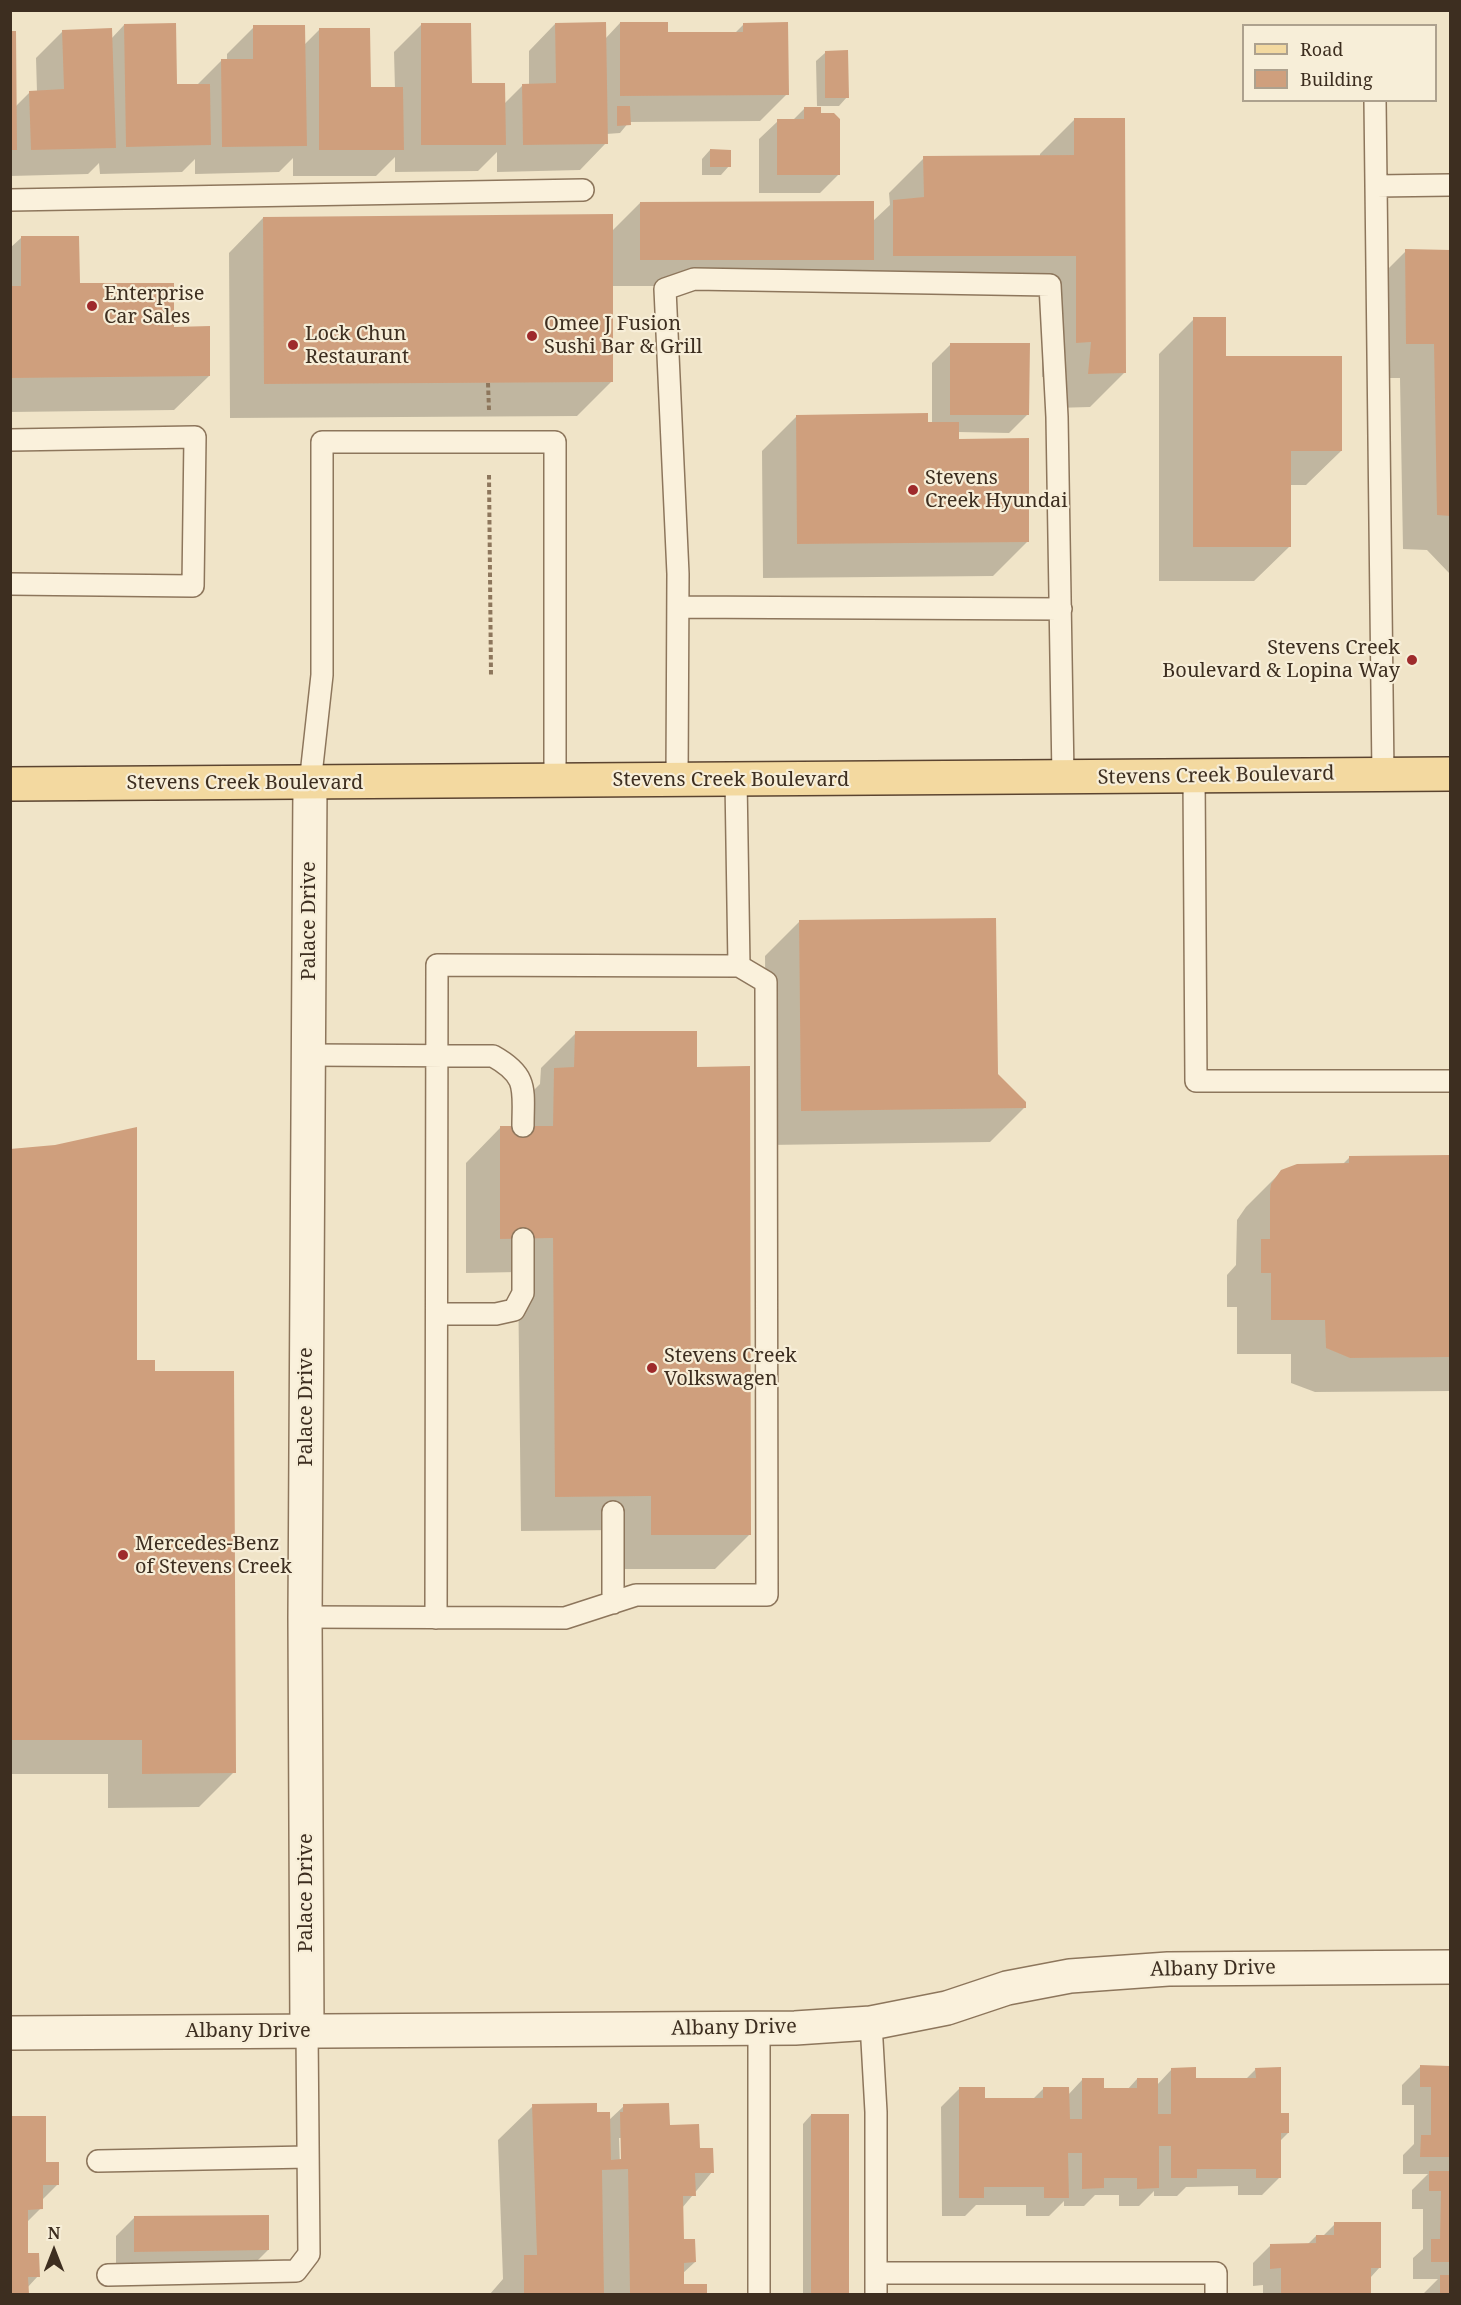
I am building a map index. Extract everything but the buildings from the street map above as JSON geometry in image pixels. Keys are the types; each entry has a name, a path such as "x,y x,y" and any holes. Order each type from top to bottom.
{"main road":[{"name":"Stevens Creek Boulevard","path":"10,784 310,784 1450,774"}],"street":[{"name":"Palace Drive","path":"307,2031 305,1617 310,784"},
{"name":"Albany Drive","path":"10,2033 759,2028 871,2023 947,2008 1007,1988 1070,1976 1168,1969 1450,1967"}],"lane":[{"path":"1375,102 1383,775"},
{"path":"1376,186 1450,185"},
{"path":"10,200 583,190"},
{"path":"677,780 678,607 665,289 694,279 1050,285 1057,417 1063,777"},
{"path":"10,440 195,437 194,586 10,584"},
{"path":"310,784 322,675 322,442 555,442 555,781"},
{"path":"678,607 1061,609"},
{"path":"1194,776 1196,1081 1450,1081"},
{"path":"736,780 739,966"},
{"path":"305,1617 436,1618 565,1618 636,1596 767,1596 766,982 739,966 437,966 436,1618"},
{"path":"308,1055 493,1056 513,1067 523,1084 523,1126"},
{"path":"437,1314 496,1314 514,1310 523,1293 523,1239"},
{"path":"613,1603 614,1512"},
{"path":"871,2023 876,2112 876,2295"},
{"path":"759,2028 759,2295"},
{"path":"108,2276 296,2271 309,2254 307,2031"},
{"path":"98,2161 308,2157"},
{"path":"876,2273 1216,2273 1216,2295"}],"path":[{"path":"488,383 491,675"}],"place":[{"name":"Enterprise Car Sales","path":"92,306"},
{"name":"Omee J Fusion Sushi Bar & Grill","path":"532,336"},
{"name":"Lock Chun Restaurant","path":"293,345"},
{"name":"Stevens Creek Hyundai","path":"913,490"},
{"name":"Stevens Creek Boulevard & Lopina Way","path":"1412,660"},
{"name":"Stevens Creek Volkswagen","path":"652,1368"},
{"name":"Mercedes-Benz of Stevens Creek","path":"123,1555"}]}
